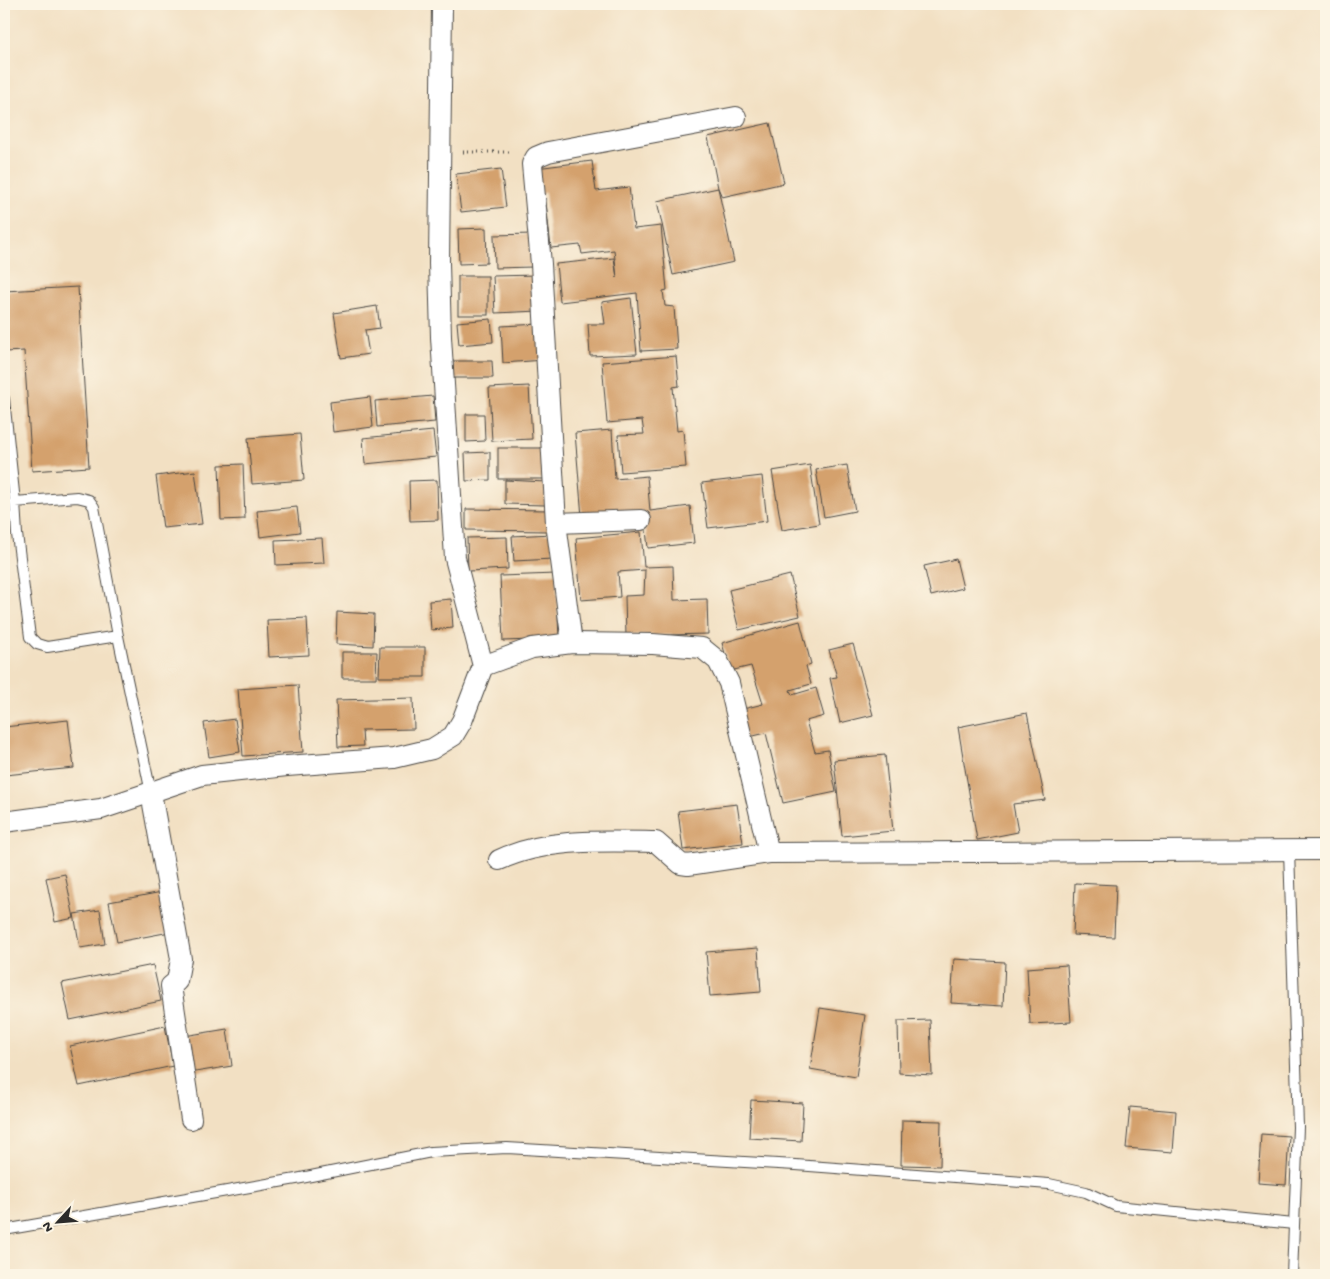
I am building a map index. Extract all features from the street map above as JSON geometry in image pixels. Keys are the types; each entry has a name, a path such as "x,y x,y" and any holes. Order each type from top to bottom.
{"street":[{"path":"4,822 101,809 202,775 286,766 394,758 432,749 453,736 462,721 483,666 455,558 439,272 442,4"},
{"path":"572,643 556,523 541,264 531,168 533,160 548,152 736,117"},
{"path":"556,523 641,520"},
{"path":"483,666 532,648 572,643 653,644 702,648 718,661 729,683 770,853"},
{"path":"151,793 181,959 177,981 171,986 190,1119"},
{"path":"499,860 513,853 541,846 597,841 656,842 681,864 688,865 770,853 1326,850"}],"lane":[{"path":"4,398 17,534 30,637 37,644 47,647 118,636"},
{"path":"15,502 77,497 88,500 94,507 118,636 151,793"},
{"path":"1289,850 1298,1127 1292,1275"},
{"path":"4,1230 296,1179 431,1152 507,1148 796,1165 1049,1184 1086,1192 1116,1206 1294,1224"}],"path":[{"path":"440,152 548,152"}],"building":[{"path":"770,123 784,183 722,197 718,188 708,137"},
{"path":"592,161 596,191 629,187 634,229 661,226 667,290 663,291 665,306 674,307 677,349 641,351 637,293 560,302 556,264 614,258 617,278 614,250 582,254 580,245 551,248 545,193 539,194 536,168"},
{"path":"501,169 506,207 461,212 456,174"},
{"path":"718,188 734,262 673,275 657,201"},
{"path":"486,228 487,263 459,264 458,229"},
{"path":"532,234 533,267 495,268 494,235"},
{"path":"537,275 539,311 495,313 493,276"},
{"path":"458,276 488,276 488,315 458,315"},
{"path":"78,287 89,467 32,471 24,351 4,352 4,291"},
{"path":"631,298 637,354 590,356 588,324 605,324 602,302"},
{"path":"377,306 380,328 365,330 369,354 341,358 334,313"},
{"path":"491,319 493,342 459,345 457,322"},
{"path":"541,324 544,360 503,363 501,326"},
{"path":"676,356 679,386 673,387 677,431 683,430 686,467 621,472 618,435 644,434 642,420 607,423 602,362"},
{"path":"453,361 492,361 493,378 453,378"},
{"path":"529,386 532,439 492,441 489,388"},
{"path":"433,396 435,422 377,427 375,401"},
{"path":"370,397 373,427 333,432 330,402"},
{"path":"466,414 484,414 485,441 466,442"},
{"path":"612,430 615,479 647,476 650,511 690,506 694,543 648,548 644,512 582,517 575,433"},
{"path":"433,431 436,457 365,464 363,438"},
{"path":"300,434 304,480 252,484 248,438"},
{"path":"498,448 544,448 544,479 498,479"},
{"path":"490,452 490,480 466,481 465,453"},
{"path":"243,464 245,519 221,520 219,465"},
{"path":"810,465 819,524 782,530 772,471"},
{"path":"847,465 855,511 824,517 816,470"},
{"path":"195,471 202,524 163,528 156,476"},
{"path":"762,476 767,521 708,528 702,483"},
{"path":"437,480 438,520 410,521 409,481"},
{"path":"505,480 546,482 545,505 505,504"},
{"path":"297,507 300,532 260,537 257,511"},
{"path":"466,509 550,510 549,531 466,530"},
{"path":"641,532 644,567 673,566 674,600 707,599 708,634 626,636 625,596 644,595 645,570 618,572 620,597 581,600 576,538"},
{"path":"552,534 553,559 514,561 512,536"},
{"path":"507,537 508,569 468,571 467,538"},
{"path":"322,538 324,563 276,565 275,540"},
{"path":"956,559 963,588 931,596 924,566"},
{"path":"556,574 559,639 503,641 500,576"},
{"path":"790,575 800,616 739,630 729,590"},
{"path":"451,599 453,628 431,630 429,601"},
{"path":"337,612 374,614 373,646 336,644"},
{"path":"307,618 309,655 269,657 267,620"},
{"path":"800,621 811,664 806,666 811,684 790,690 792,695 816,688 824,716 806,721 815,752 828,750 836,792 783,803 766,733 745,738 739,710 763,704 751,666 730,671 722,643"},
{"path":"853,644 873,715 840,723 830,678 837,677 829,650"},
{"path":"380,647 425,647 425,677 379,677"},
{"path":"342,652 377,652 376,678 342,678"},
{"path":"298,685 303,752 243,756 238,689"},
{"path":"413,698 414,729 362,730 363,746 338,747 336,700"},
{"path":"1027,713 1045,800 1013,804 1018,832 977,840 958,727"},
{"path":"235,719 240,752 209,757 204,723"},
{"path":"68,720 74,768 5,775 4,727"},
{"path":"885,755 893,831 842,836 834,760"},
{"path":"737,804 743,843 683,850 678,811"},
{"path":"65,874 74,918 55,922 46,878"},
{"path":"1075,883 1116,885 1114,937 1073,935"},
{"path":"162,892 170,932 117,942 109,902"},
{"path":"100,910 105,944 80,948 74,914"},
{"path":"758,948 761,992 710,996 706,952"},
{"path":"954,959 1005,962 1003,1006 951,1003"},
{"path":"153,965 161,1001 70,1020 62,983"},
{"path":"1067,965 1071,1022 1030,1024 1027,968"},
{"path":"820,1008 865,1015 856,1077 810,1069"},
{"path":"930,1020 932,1075 899,1073 898,1021"},
{"path":"165,1026 173,1066 79,1086 70,1046"},
{"path":"227,1029 232,1066 189,1073 184,1036"},
{"path":"751,1100 803,1103 801,1141 749,1138"},
{"path":"1130,1107 1176,1111 1173,1152 1126,1148"},
{"path":"902,1120 941,1121 940,1166 901,1165"},
{"path":"1261,1134 1289,1136 1286,1185 1258,1183"}]}
